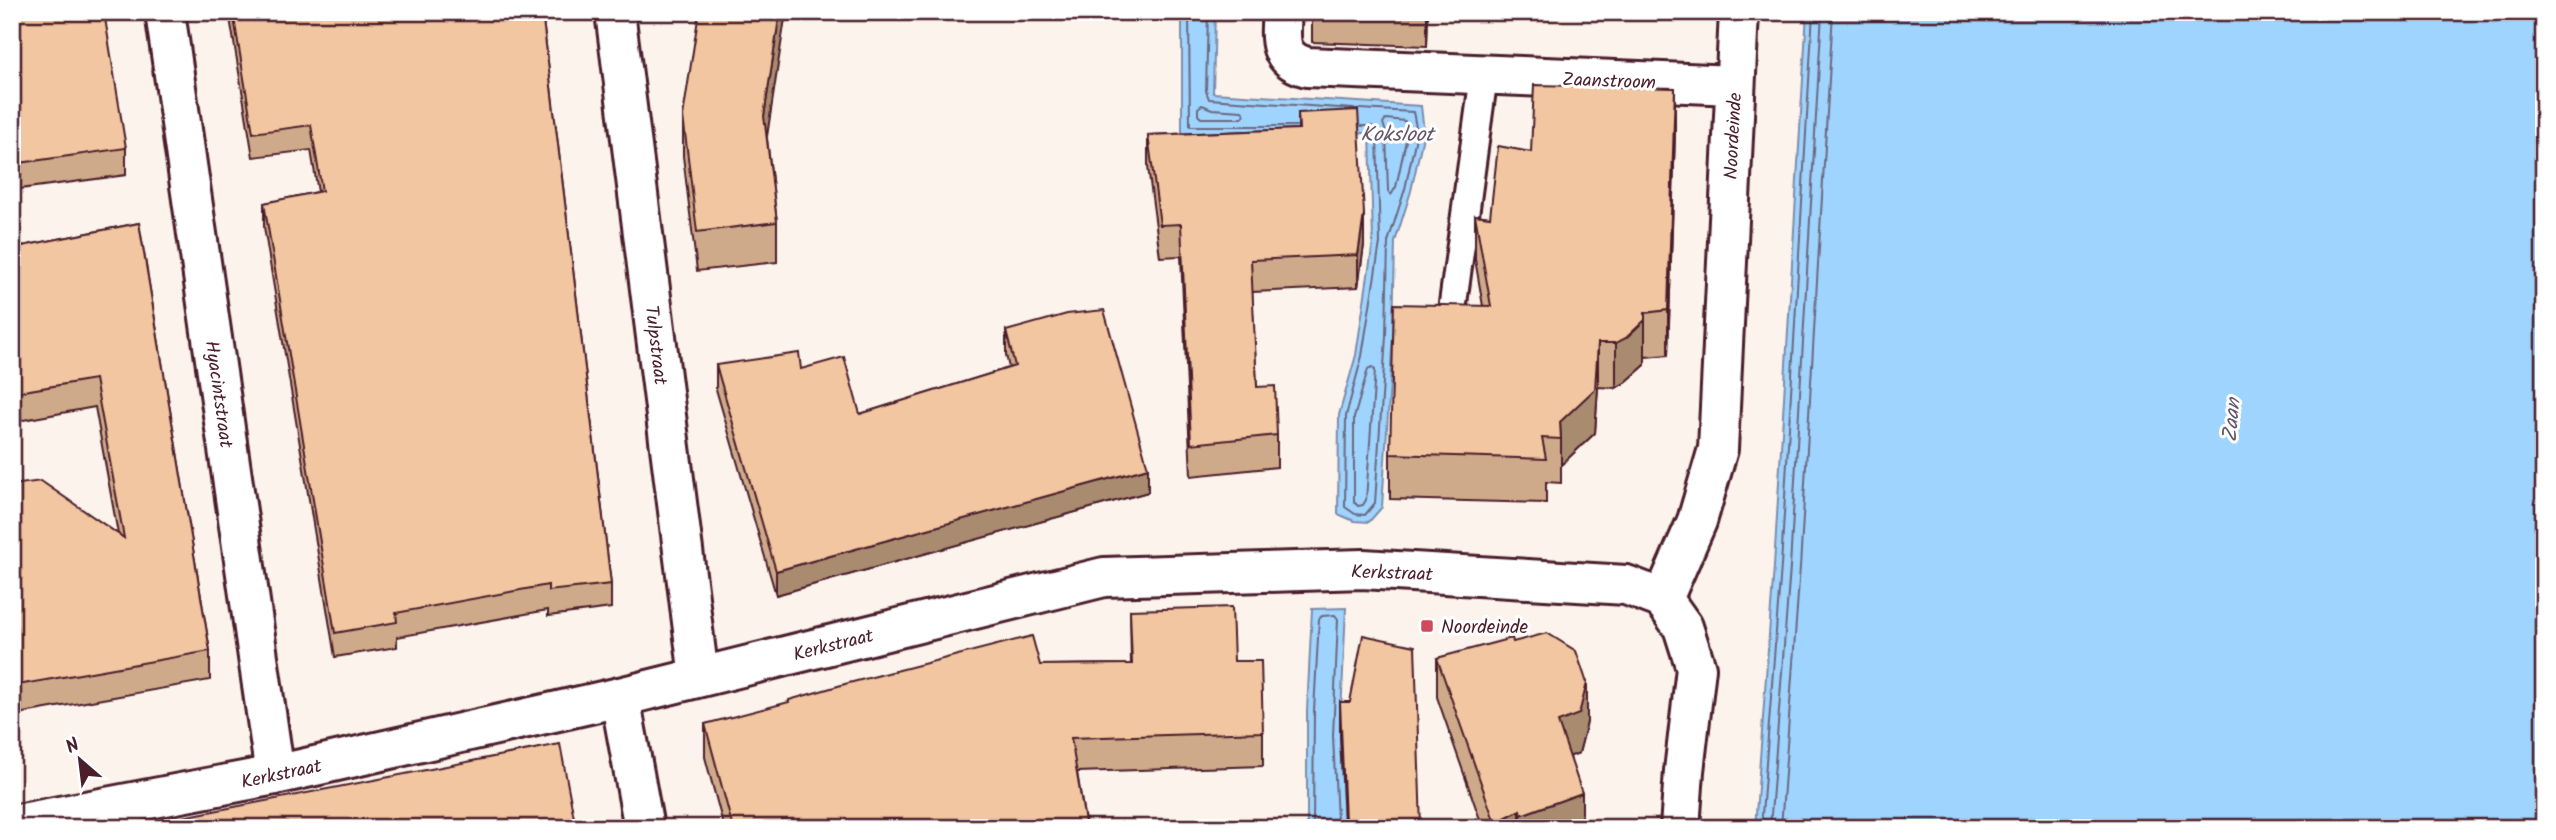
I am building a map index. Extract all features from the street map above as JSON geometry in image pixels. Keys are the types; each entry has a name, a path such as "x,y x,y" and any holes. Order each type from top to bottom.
{"street":[{"name":"Hyacintstraat","path":"165,12 275,775"},
{"name":"Tulpstraat","path":"615,12 699,677"},
{"name":"Zaanstroom","path":"1282,12 1280,43 1287,57 1295,64 1307,68 1734,85"},
{"name":"Noordeinde","path":"1663,599 1697,521 1718,449 1739,12"},
{"name":"Kerkstraat","path":"12,825 275,775 620,697 1104,578 1363,569 1626,585 1663,599"},
{"path":"1663,599 1684,626 1696,668 1680,828"},
{"path":"620,697 644,828"}],"lane":[{"path":"1451,318 1484,75"}],"water":[{"name":"Koksloot","path":"1182,12 1215,12 1213,93 1421,106 1424,132 1411,191 1395,242 1393,336 1382,507 1369,522 1354,521 1338,514 1339,415 1356,355 1373,242 1370,133 1182,134"},
{"name":"Zaan","path":"1807,12 2544,12 2544,828 1755,828 1774,566"},
{"path":"1346,608 1340,736 1344,828 1307,828 1307,711 1312,609"}],"building":[{"path":"12,12 104,12 126,148 12,164"},
{"path":"233,12 542,12 611,584 548,591 548,585 396,613 397,622 335,633 264,203 322,191 311,125 253,133"},
{"path":"699,12 780,12 764,116 777,222 697,232 683,116"},
{"path":"1534,85 1675,88 1668,310 1645,313 1645,320 1626,338 1616,343 1598,343 1595,389 1560,422 1561,439 1542,438 1546,459 1390,454 1394,304 1491,306 1475,215 1490,217 1498,146 1531,152"},
{"path":"1358,110 1364,214 1358,255 1251,260 1257,387 1275,386 1277,435 1191,444 1181,224 1160,225 1148,135 1299,129 1298,113"},
{"path":"139,223 210,651 12,686 12,485 41,481 124,538 95,379 12,393 12,248"},
{"path":"1104,310 1148,468 776,571 716,365 799,353 801,369 844,357 860,414 1015,366 1006,331 1067,314"},
{"path":"1232,607 1234,661 1261,661 1263,732 1071,738 1086,828 733,828 705,724 845,684 1032,636 1040,665 1132,664 1130,610"},
{"path":"1547,633 1576,651 1587,683 1579,714 1558,722 1582,793 1521,815 1520,810 1495,823 1437,658 1512,638 1513,642"},
{"path":"1363,635 1415,646 1421,828 1310,828 1345,821 1340,702 1350,702"},
{"path":"560,744 574,818 520,828 126,828"}],"place":[{"name":"Noordeinde","path":"1427,626"}]}
